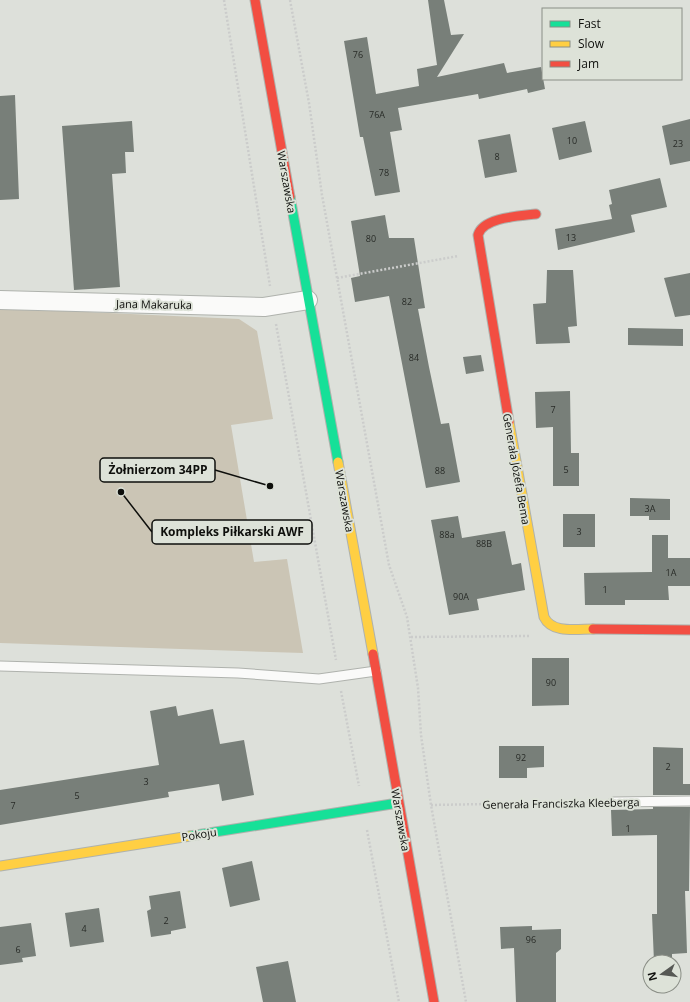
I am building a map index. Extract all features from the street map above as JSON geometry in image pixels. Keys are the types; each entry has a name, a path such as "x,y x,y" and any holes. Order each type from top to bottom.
{"street":[{"name":"Warszawska","path":"255,0 434,1002"},
{"name":"Generała Józefa Bema","path":"536,214 494,221 484,226 479,232 480,252 541,608 545,619 551,627"},
{"name":"Jana Makaruka","path":"0,300 248,307 273,306 308,300"},
{"path":"551,627 562,629 690,630"},
{"name":"Pokoju","path":"0,866 398,803"}],"lane":[{"path":"0,666 238,673 319,679 376,671"},
{"name":"Generała Franciszka Kleeberga","path":"613,802 690,801"}],"path":[{"path":"224,0 273,306 399,1002"},
{"path":"290,0 309,103 322,195 389,565 407,617 418,688 421,735 431,805 466,1002"},
{"path":"337,278 480,252"},
{"path":"410,637 541,636 551,627"},
{"name":"Generała Franciszka Kleeberga","path":"431,805 613,802"}],"shaded area":[{"path":"0,308 239,319 257,331 273,419 231,425 254,562 287,559 303,653 0,643"}],"building":[{"path":"428,0 444,0 451,35 464,34 437,77 504,63 507,73 541,67 542,80 543,80 545,89 528,93 527,89 479,99 478,94 398,108 402,130 390,132 400,192 375,196 363,137 360,137 344,41 367,37 376,94 419,86 417,69 437,65"},
{"path":"15,95 19,199 0,200 0,96"},
{"path":"690,119 690,161 670,165 662,126"},
{"path":"132,121 134,152 125,152 126,173 112,174 120,287 74,290 62,126"},
{"path":"585,121 592,152 559,160 552,128"},
{"path":"510,134 517,172 485,178 478,140"},
{"path":"660,178 667,207 631,215 635,232 558,250 555,229 612,219 609,205 612,204 609,190"},
{"path":"385,215 389,238 414,238 425,308 418,309 441,424 449,423 460,482 426,488 389,296 355,302 351,278 360,276 351,221"},
{"path":"547,270 573,270 577,326 568,327 570,343 536,344 533,304 546,303"},
{"path":"690,273 690,315 675,317 664,278"},
{"path":"628,328 683,329 683,346 628,345"},
{"path":"481,355 484,371 466,374 463,357"},
{"path":"570,391 571,453 579,453 579,486 553,486 553,427 536,428 535,392"},
{"path":"630,498 670,499 670,520 649,520 649,516 630,516"},
{"path":"563,514 595,514 595,547 563,547"},
{"path":"458,516 462,538 505,531 512,565 521,563 525,590 477,599 479,610 449,615 431,520"},
{"path":"652,535 668,535 668,558 690,558 690,586 668,586 669,600 625,600 625,605 585,605 584,573 652,572"},
{"path":"532,658 569,658 569,705 532,706"},
{"path":"176,706 178,716 213,709 220,744 244,740 254,795 222,801 219,784 168,792 169,797 0,825 0,790 159,765 150,711"},
{"path":"499,746 544,746 544,767 527,768 527,778 499,778"},
{"path":"653,747 683,748 683,784 690,784 690,795 653,795"},
{"path":"653,807 690,807 689,891 685,891 687,953 654,954 652,914 657,914 657,835 612,836 611,810 653,809"},
{"path":"252,861 260,900 230,907 222,868"},
{"path":"180,891 186,928 171,931 171,934 151,937 147,911 151,909 149,896"},
{"path":"99,908 104,942 70,947 65,913"},
{"path":"31,923 36,956 22,958 23,962 0,965 0,927"},
{"path":"532,926 532,930 561,929 561,949 556,953 556,1002 516,1002 514,948 501,949 500,927"},
{"path":"288,961 296,1002 263,1002 256,967"}],"traffic: fast":[{"path":"290,197 338,462"},
{"path":"190,836 398,803"}],"traffic: slow":[{"path":"509,422 544,617 553,626 559,628 573,630 593,629"},
{"path":"338,462 373,654"},
{"path":"0,866 190,836"}],"traffic: jam":[{"path":"255,0 290,197"},
{"path":"509,422 478,235 481,229 487,224 503,218 536,214"},
{"path":"593,629 690,630"},
{"path":"373,654 434,1002"}],"place":[{"name":"Żołnierzom 34PP","path":"270,486"},
{"name":"Kompleks Piłkarski AWF","path":"121,492"}]}
